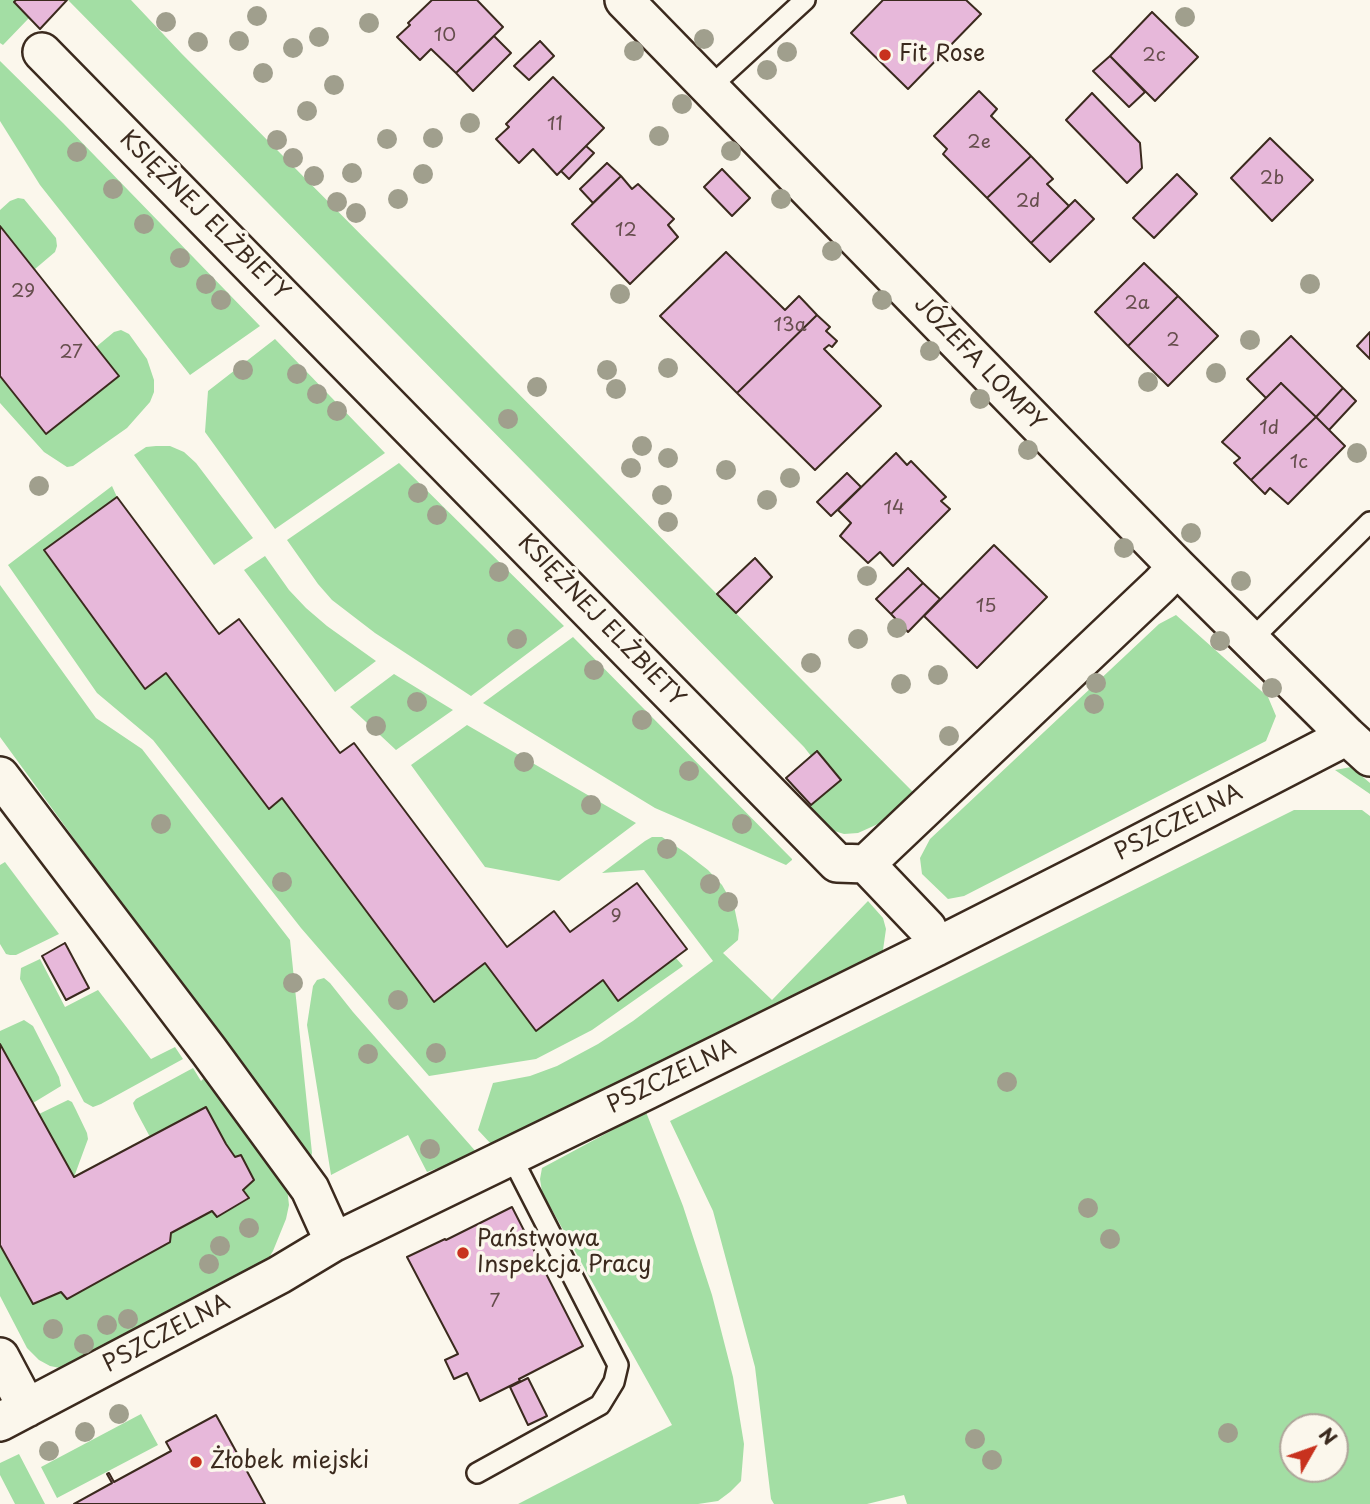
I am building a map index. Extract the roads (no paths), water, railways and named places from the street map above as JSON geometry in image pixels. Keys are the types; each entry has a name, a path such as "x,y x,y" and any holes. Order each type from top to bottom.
{"street":[{"name":"JÓZEFA LOMPY","path":"624,0 1177,567 1358,746"},
{"name":"KSIĘŻNEJ ELŻBIETY","path":"42,52 837,863 866,864"},
{"path":"936,947 927,928 866,864 1177,567"},
{"name":"PSZCZELNA","path":"13,1415 279,1275 334,1242 1098,866 1358,746"},
{"path":"0,776 310,1189 334,1242"},
{"path":"0,1357 13,1415"}],"lane":[{"path":"709,88 805,0"},
{"path":"1251,640 1370,522"},
{"path":"477,1473 600,1405 614,1382 618,1366 511,1156"}],"place":[{"name":"Fit Rose","path":"885,55"},
{"name":"Państwowa Inspekcja Pracy","path":"463,1253"},
{"name":"Żłobek miejski","path":"196,1462"}]}
